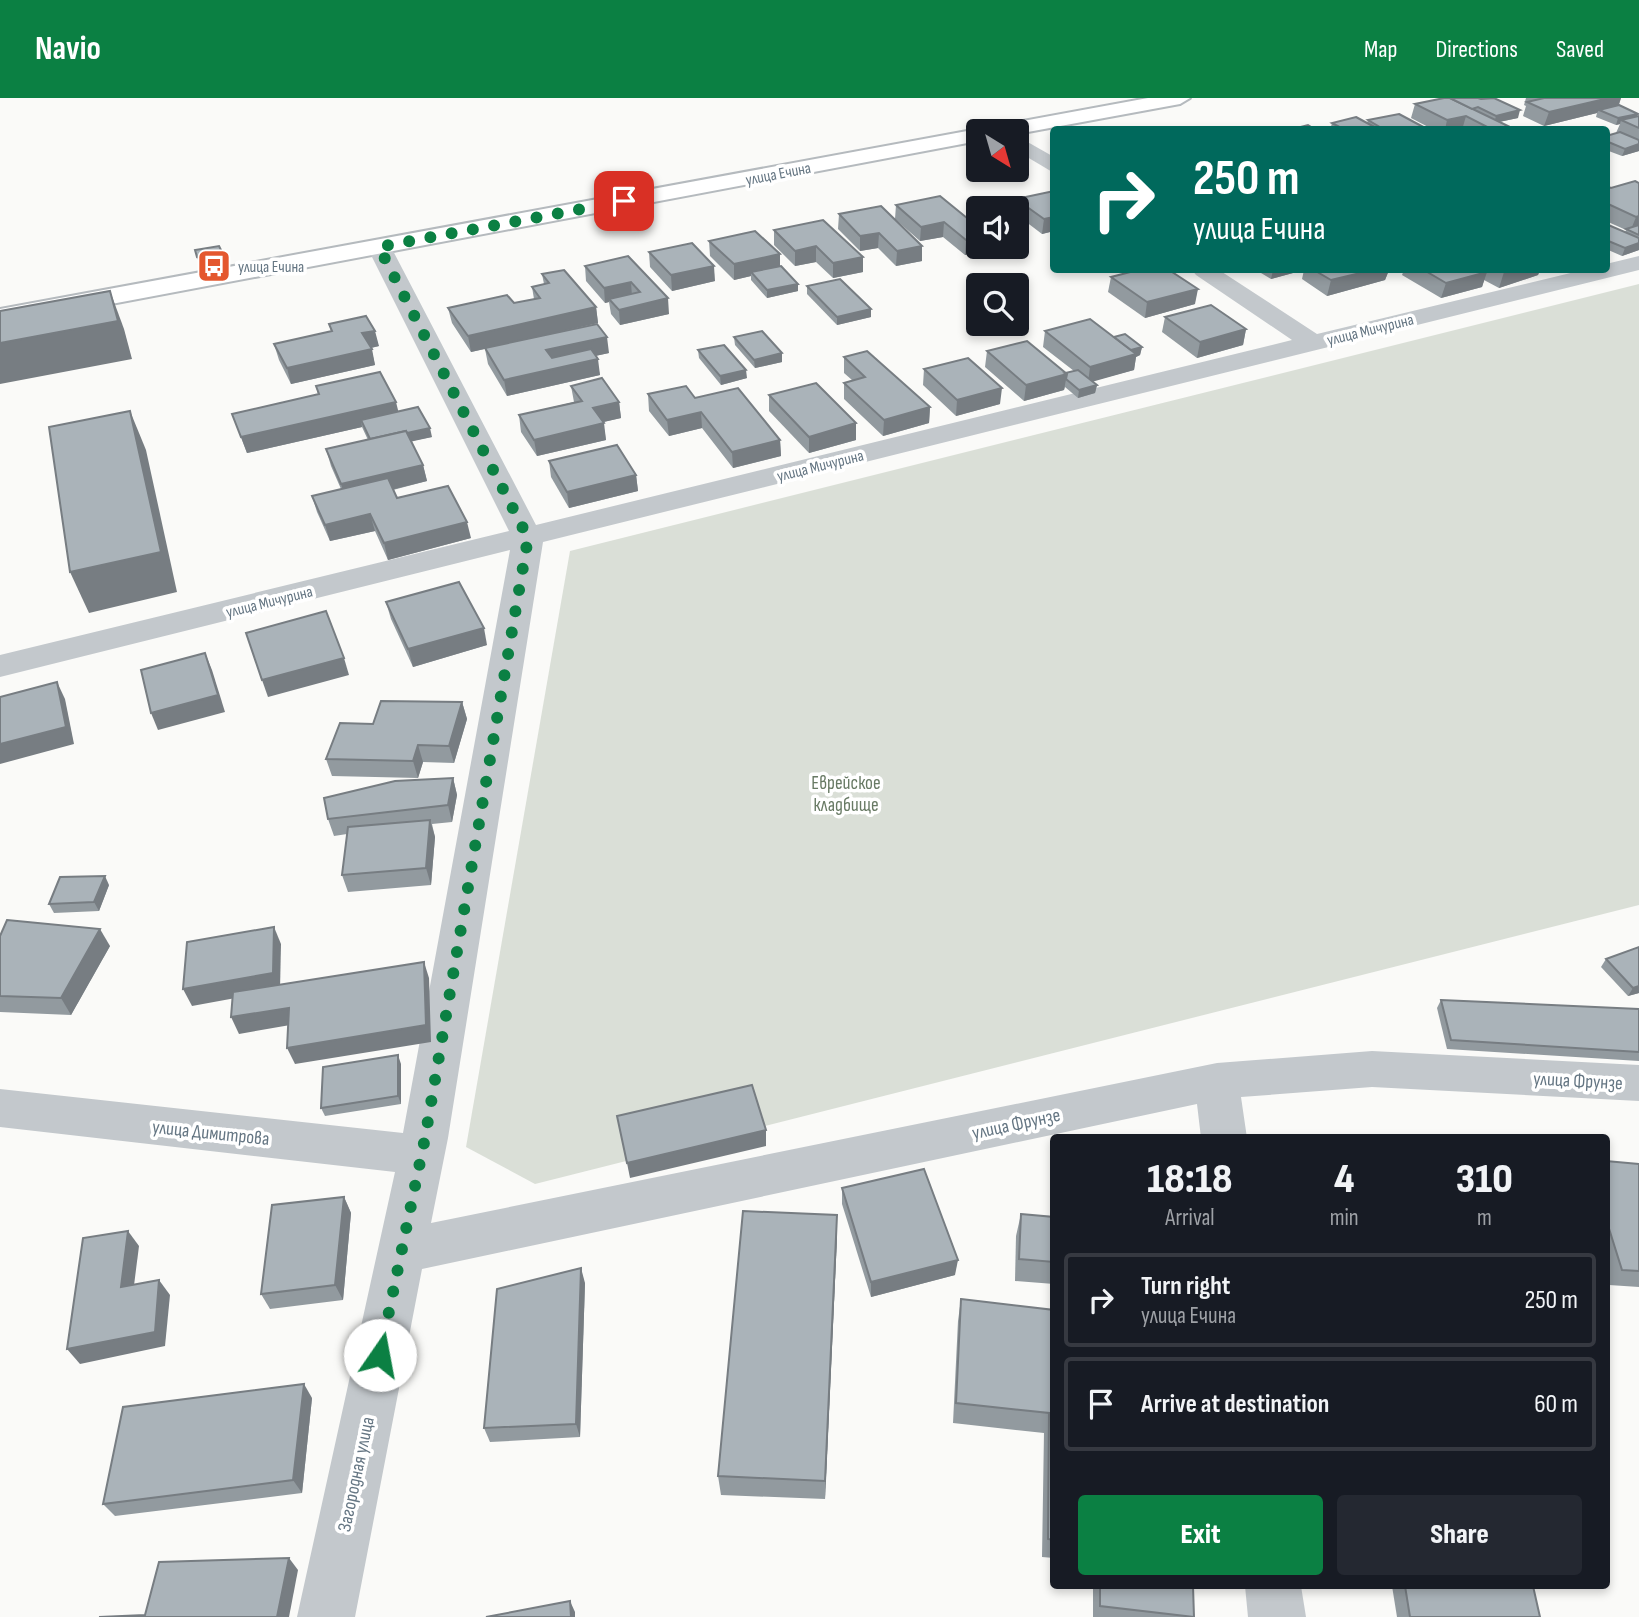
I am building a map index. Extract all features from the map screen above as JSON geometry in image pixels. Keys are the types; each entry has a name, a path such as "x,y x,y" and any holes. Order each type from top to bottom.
{"main road":[{"path":"1029,126 1180,98"},
{"name":"улица Ечина","path":"0,317 966,137"}],"street":[{"path":"1029,150 1050,164"},
{"path":"379,247 528,538"},
{"name":"улица Мичурина","path":"1610,270 1639,263"},
{"path":"1208,273 1312,343"},
{"name":"улица Мичурина","path":"0,666 1598,273"},
{"name":"Загородная улица","path":"326,1617 421,1155 528,538"},
{"name":"улица Фрунзе","path":"402,1251 1217,1081 1372,1069 1639,1083"},
{"path":"1217,1081 1224,1134"},
{"name":"улица Димитрова","path":"0,1108 421,1155"},
{"path":"1273,1589 1277,1617"}],"green space":[{"name":"Еврейское кладбище","path":"1639,284 1639,905 535,1184 466,1147 570,551"}],"building":[{"path":"1450,98 1508,126 1485,126 1466,116 1447,120 1415,104"},
{"path":"1450,98 1494,98 1520,110 1496,116 1478,107 1472,109"},
{"path":"1544,98 1609,98 1549,112 1527,102"},
{"path":"1619,105 1638,114 1618,118 1599,110"},
{"path":"1399,114 1422,126 1378,126 1368,120"},
{"path":"1639,116 1639,128 1621,120"},
{"path":"1356,117 1373,126 1338,126 1332,123"},
{"path":"1620,132 1639,140 1639,144 1625,149 1610,143 1610,135"},
{"path":"1635,181 1639,183 1639,216 1610,205 1611,188"},
{"path":"1050,192 1050,218 1044,219 1029,208 1029,196"},
{"path":"940,196 966,217 966,240 944,222 921,227 896,205"},
{"path":"881,206 922,246 897,251 879,233 860,236 839,214"},
{"path":"823,220 863,257 833,263 816,246 795,251 774,230"},
{"path":"1639,225 1639,235 1626,229"},
{"path":"1610,226 1639,238 1639,243 1625,248 1610,242"},
{"path":"755,231 780,254 734,264 709,241"},
{"path":"692,243 714,266 671,275 649,252"},
{"path":"219,246 222,252 197,257 195,250"},
{"path":"628,256 668,298 619,310 609,299 640,292 631,282 604,288 585,266"},
{"path":"781,266 798,284 767,290 751,272"},
{"path":"564,270 596,307 468,336 448,308 507,295 514,303 540,298 532,287 549,283 542,274"},
{"path":"1126,273 1174,273 1198,289 1147,302 1111,277"},
{"path":"1319,273 1360,273 1331,280"},
{"path":"1429,273 1483,273 1446,283"},
{"path":"840,279 871,309 837,317 807,286"},
{"path":"110,291 118,321 0,343 0,311"},
{"path":"1211,305 1246,329 1200,342 1165,317"},
{"path":"366,316 375,331 362,333 372,349 287,368 274,344 332,331 329,324"},
{"path":"1090,319 1136,354 1090,367 1045,331"},
{"path":"597,324 607,337 546,350 552,358 591,349 598,359 504,380 485,348"},
{"path":"762,331 782,353 754,360 734,337"},
{"path":"1125,334 1142,347 1131,350 1114,337"},
{"path":"1027,341 1067,374 1026,385 987,351"},
{"path":"724,345 746,370 720,376 698,350"},
{"path":"867,351 930,407 884,420 844,383 865,377 844,357"},
{"path":"968,358 1002,388 957,400 924,369"},
{"path":"1078,370 1097,385 1079,390 1066,379 1065,373"},
{"path":"380,372 396,402 241,437 232,414 319,394 316,386"},
{"path":"602,378 619,402 593,408 604,423 534,440 519,415 582,401 571,386"},
{"path":"816,383 856,423 809,437 769,395"},
{"path":"686,386 695,398 738,388 780,440 732,452 701,412 667,420 648,394"},
{"path":"418,407 430,428 370,439 361,420"},
{"path":"130,411 161,552 70,572 49,427"},
{"path":"406,431 423,465 341,484 326,449"},
{"path":"617,445 636,475 567,492 549,461"},
{"path":"388,478 397,498 448,486 467,522 384,543 370,514 325,525 312,496"},
{"path":"459,582 484,628 408,649 386,602"},
{"path":"326,611 344,658 262,680 246,633"},
{"path":"205,653 218,695 151,713 141,670"},
{"path":"57,682 66,727 0,744 0,697"},
{"path":"381,701 462,702 449,746 418,745 413,761 326,759 340,723 373,724"},
{"path":"453,778 448,805 328,819 324,798 395,781"},
{"path":"430,820 426,868 342,875 348,827"},
{"path":"105,876 94,902 49,904 60,877"},
{"path":"7,920 100,929 61,998 0,996 0,936"},
{"path":"274,927 273,973 183,989 187,942"},
{"path":"1639,947 1639,986 1633,988 1606,959"},
{"path":"424,962 426,1025 287,1048 289,1008 231,1017 233,992"},
{"path":"1441,1000 1639,1009 1639,1052 1451,1040"},
{"path":"398,1055 398,1096 321,1108 323,1067"},
{"path":"752,1085 766,1130 627,1163 617,1116"},
{"path":"1610,1161 1639,1164 1639,1271 1622,1270 1610,1232"},
{"path":"924,1169 958,1260 871,1282 842,1188"},
{"path":"344,1197 335,1285 261,1294 272,1205"},
{"path":"743,1211 837,1215 825,1481 718,1476"},
{"path":"1021,1214 1050,1217 1050,1262 1019,1259"},
{"path":"128,1231 121,1287 159,1280 155,1332 67,1349 83,1238"},
{"path":"581,1268 576,1424 484,1428 497,1289"},
{"path":"961,1299 1050,1310 1050,1539 1049,1413 956,1403"},
{"path":"304,1384 293,1480 103,1504 123,1407"},
{"path":"289,1558 277,1617 99,1617 145,1615 159,1562"},
{"path":"1100,1589 1193,1589 1194,1617 1100,1606"},
{"path":"1405,1589 1534,1589 1540,1617 1410,1617"},
{"path":"570,1601 571,1617 486,1617"}],"place":[{"name":"улица Ечина","path":"214,266"}],"route":[{"path":"380,1355 425,1138 528,538 379,247 624,201"}]}
